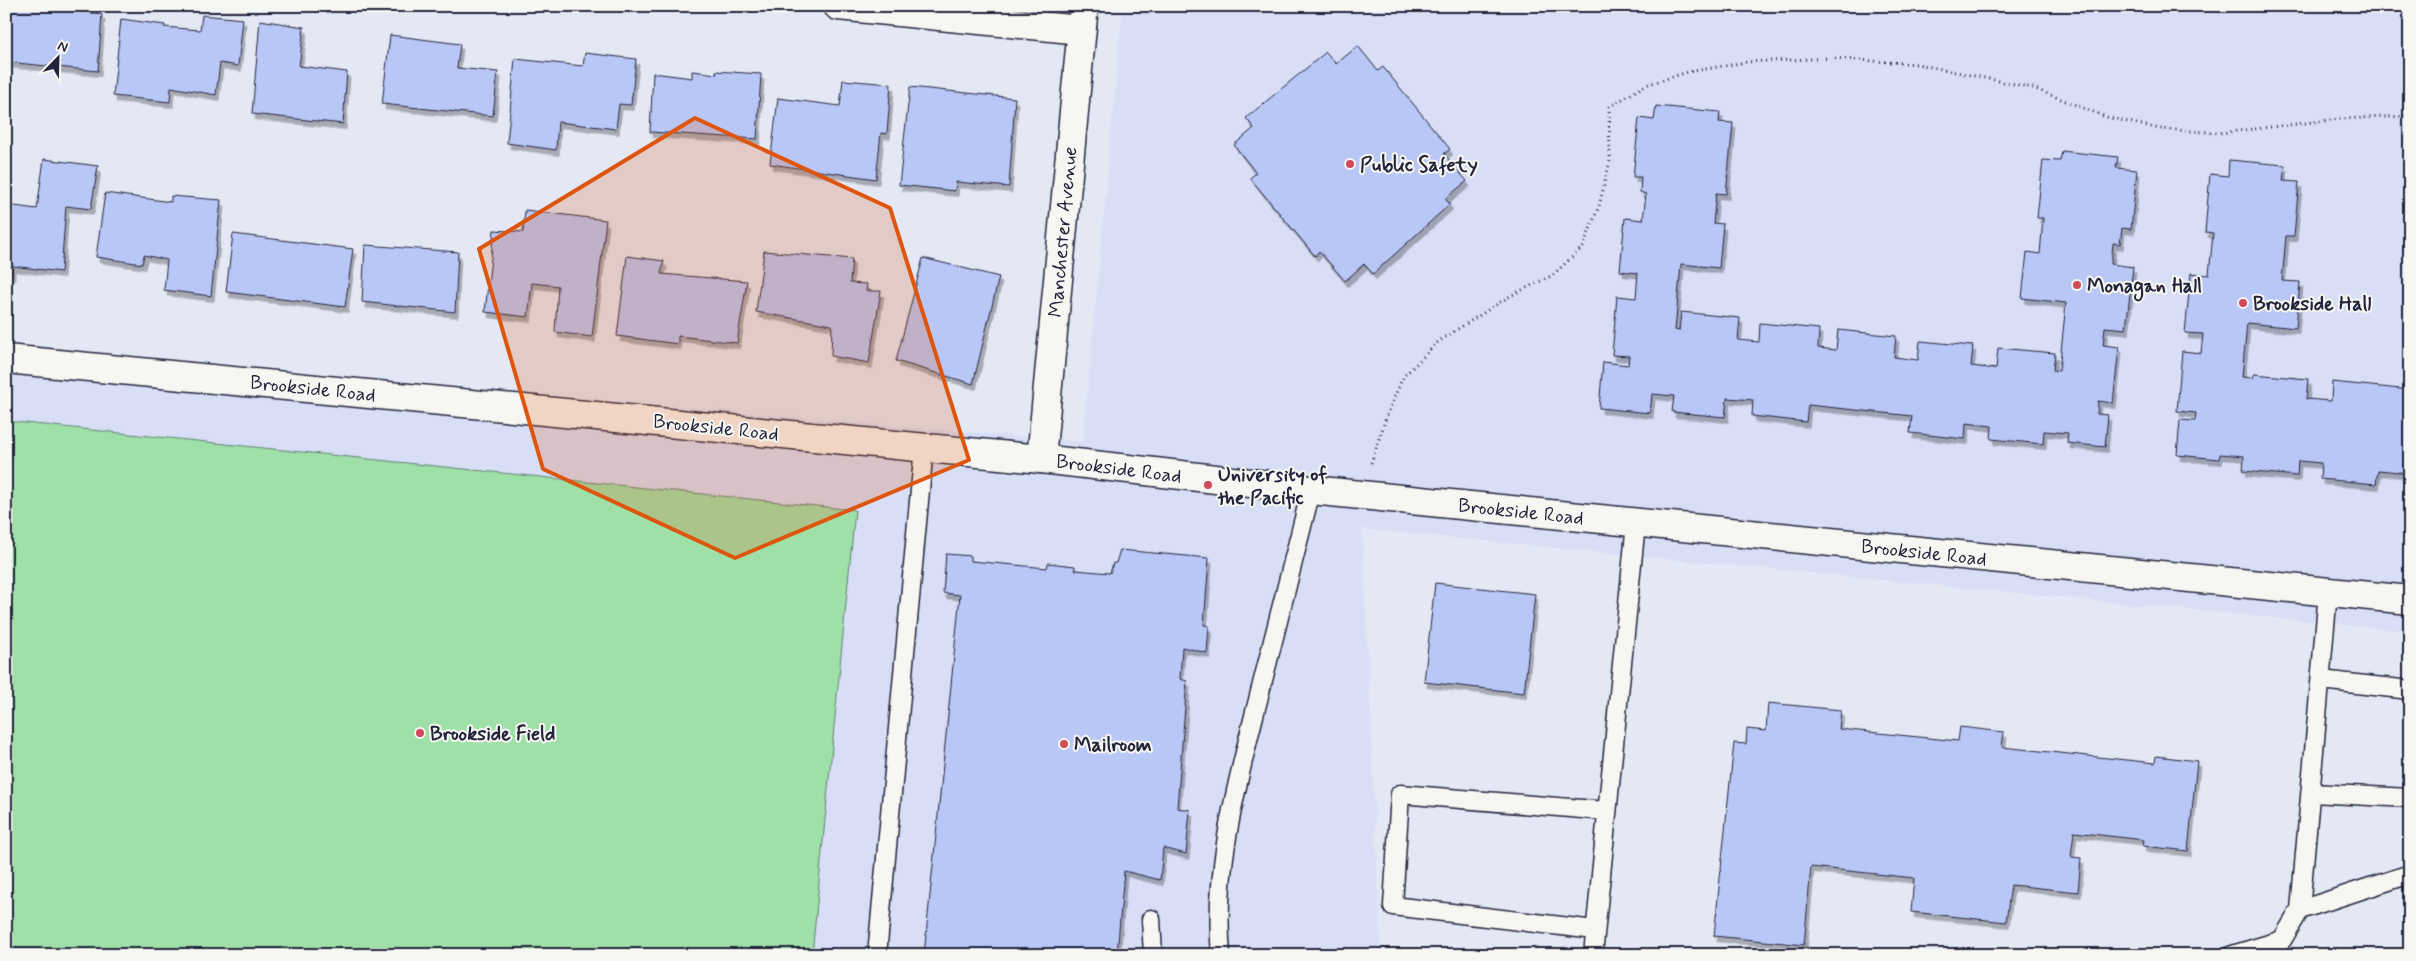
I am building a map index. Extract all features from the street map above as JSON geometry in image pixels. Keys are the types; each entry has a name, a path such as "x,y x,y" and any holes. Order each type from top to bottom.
{"street":[{"path":"838,6 1082,18"},
{"name":"Manchester Avenue","path":"1040,459 1082,18"},
{"name":"Brookside Road","path":"6,359 924,447 1311,490 2410,600"}],"lane":[{"path":"877,955 924,447"},
{"path":"1222,955 1219,929 1222,869 1239,773 1311,490"},
{"path":"1593,955 1636,522"},
{"path":"2232,955 2282,940 2300,910 2328,592"},
{"path":"2321,680 2410,690"},
{"path":"2310,793 2410,798"},
{"path":"1596,930 1393,906 1400,794 1607,811"},
{"path":"2300,910 2410,874"},
{"path":"1151,919 1153,955"}],"path":[{"path":"1361,495 1387,416 1403,377 1438,341 1510,296 1553,275 1584,247 1599,206 1610,161 1609,107 1646,85 1688,72 1747,62 1832,58 1917,64 2033,88 2106,116 2160,129 2220,133 2339,119 2410,116"}],"highlighted area":[{"path":"695,118 890,208 969,460 735,558 543,469 479,249"}],"shaded area":[{"name":"University of the Pacific","path":"1123,6 2410,6 2410,631 1362,529 1381,955 6,955 6,350 1083,442"}],"green space":[{"name":"Brookside Field","path":"6,421 855,510 812,955 6,955"}],"building":[{"path":"6,6 53,6 53,9 102,14 98,71 6,62"},
{"path":"202,15 243,19 238,66 220,63 216,95 171,87 170,102 113,96 121,19 165,25 164,27 200,30"},
{"path":"260,20 304,27 299,66 347,72 343,124 252,114"},
{"path":"390,35 460,44 457,68 498,72 493,116 382,104"},
{"name":"Public Safety","path":"1358,46 1378,71 1383,67 1450,149 1444,154 1467,181 1445,199 1450,204 1373,274 1364,264 1345,281 1319,251 1315,256 1250,178 1256,173 1234,145 1254,128 1246,118 1326,52 1336,64"},
{"path":"585,53 636,59 631,105 619,104 616,129 558,122 556,150 507,143 515,59 583,66"},
{"path":"692,71 717,74 716,71 761,74 757,139 650,132 653,73 692,78"},
{"path":"843,80 891,84 887,134 881,133 876,179 770,164 778,98 840,106"},
{"path":"910,87 1015,98 1009,187 956,182 955,191 899,185"},
{"name":"Monagan Hall","path":"1656,106 1720,112 1719,122 1733,123 1726,194 1716,193 1713,223 1723,224 1719,268 1681,264 1675,330 1679,331 1681,312 1740,318 1738,340 1759,342 1760,323 1819,329 1818,348 1836,350 1838,330 1896,336 1894,357 1918,360 1920,341 1973,346 1971,366 1996,369 1998,348 2055,353 2053,370 2059,371 2066,303 2022,298 2027,252 2040,254 2043,218 2037,218 2043,160 2060,161 2062,151 2118,157 2116,168 2137,170 2131,229 2122,228 2120,244 2113,243 2111,264 2133,267 2126,329 2105,327 2103,345 2119,347 2113,403 2098,401 2097,414 2108,415 2105,447 2067,443 2068,433 2044,431 2043,444 1991,439 1992,426 1966,423 1965,439 1910,433 1912,416 1808,405 1806,422 1752,416 1753,400 1727,398 1725,417 1672,412 1674,396 1652,394 1650,413 1599,408 1603,362 1628,365 1629,356 1612,355 1617,296 1636,298 1638,273 1620,271 1625,218 1643,220 1646,194 1640,192 1641,177 1633,177 1639,118 1654,120"},
{"path":"44,159 98,166 91,209 66,206 61,272 12,266 12,275 6,274 6,175 10,175 7,205 37,209"},
{"name":"Brookside Hall","path":"2229,160 2285,165 2283,181 2299,182 2294,236 2286,236 2282,281 2300,282 2296,328 2247,323 2242,377 2253,378 2254,374 2308,379 2306,399 2331,401 2332,382 2410,390 2410,473 2378,470 2376,484 2320,479 2321,463 2298,461 2297,476 2243,471 2244,456 2220,454 2219,459 2177,455 2180,420 2195,421 2196,413 2177,411 2182,351 2201,353 2203,334 2185,333 2191,273 2209,275 2213,233 2205,232 2210,174 2228,176"},
{"path":"105,193 171,202 171,196 221,200 211,296 164,290 167,260 144,255 142,264 96,257"},
{"path":"525,210 606,220 592,337 555,332 558,286 532,283 528,317 485,312 494,230 523,232"},
{"path":"233,234 353,249 345,307 226,292"},
{"path":"365,245 458,252 455,312 362,302"},
{"path":"764,251 852,259 850,283 867,284 866,291 881,291 869,363 831,356 832,325 756,312"},
{"path":"627,256 664,261 661,274 747,281 737,343 678,336 678,344 617,336"},
{"path":"923,258 999,277 973,384 896,361"},
{"name":"Mailroom","path":"1120,550 1209,558 1204,625 1209,626 1207,653 1182,647 1180,679 1187,681 1177,808 1190,810 1186,854 1163,848 1160,880 1124,871 1117,955 924,955 960,595 943,593 946,554 971,556 971,561 1047,568 1048,563 1075,566 1075,570 1110,573 1113,563 1116,563"},
{"path":"1435,583 1535,594 1524,693 1424,682"},
{"path":"1768,703 1841,710 1839,729 1958,741 1960,727 2004,732 2002,747 2155,763 2156,756 2197,761 2188,851 2143,846 2144,840 2074,832 2071,857 2081,858 2078,892 2011,885 2006,922 1911,912 1914,878 1811,867 1804,945 1714,936 1734,743 1746,744 1747,729 1766,731"}],"place":[{"name":"Public Safety","path":"1350,164"},
{"name":"Monagan Hall","path":"2077,285"},
{"name":"Brookside Hall","path":"2243,303"},
{"name":"University of the Pacific","path":"1208,485"},
{"name":"Brookside Field","path":"420,733"},
{"name":"Mailroom","path":"1064,744"}]}
